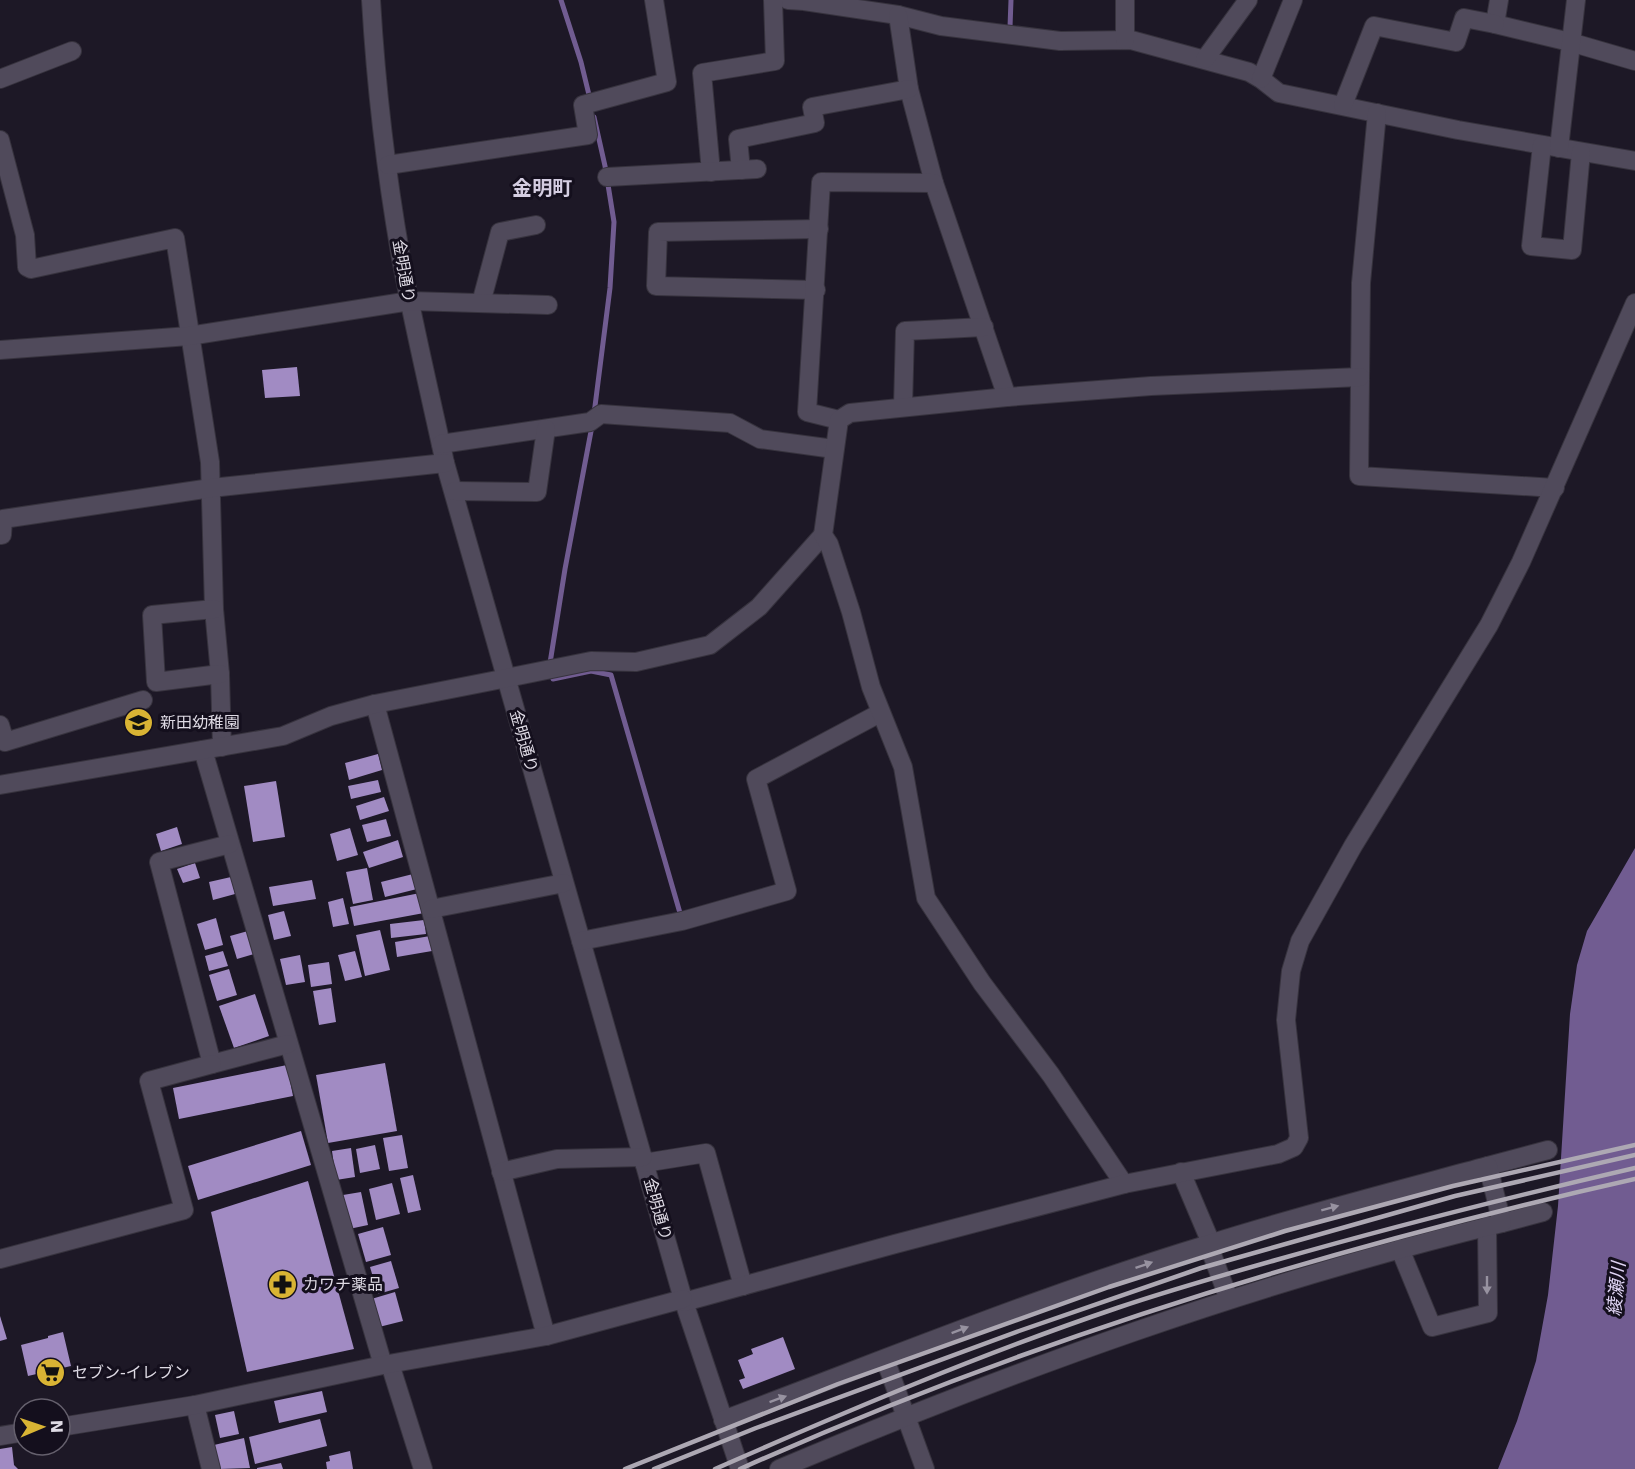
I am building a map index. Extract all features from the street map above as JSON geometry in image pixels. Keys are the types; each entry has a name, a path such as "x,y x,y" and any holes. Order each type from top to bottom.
{"street":[{"name":"金明通り","path":"371,0 388,165 410,301 445,463 684,1300 740,1469"},
{"path":"388,165 588,135 583,105 667,82 654,0"},
{"path":"711,171 702,72 775,61 773,0"},
{"path":"788,0 804,0 898,15 941,26 1060,41 1125,40 1249,72 1279,93 1635,161"},
{"path":"1125,0 1125,40"},
{"path":"1205,59 1248,0"},
{"path":"1261,79 1293,0"},
{"path":"1495,24 1499,0"},
{"path":"1576,0 1531,246 1572,250 1581,152"},
{"path":"898,15 909,88 934,183 1007,397"},
{"path":"1343,105 1374,26 1456,42 1464,18 1570,42 1635,61"},
{"path":"0,79 72,51"},
{"path":"607,177 749,169 738,139 815,123 812,107 909,88"},
{"path":"1377,113 1361,283 1359,476 1555,488"},
{"path":"0,140 25,235 27,267 31,269 175,238 209,454 214,609 220,674 222,747"},
{"path":"934,183 821,182 807,412 838,420 850,413 1007,397 1151,386 1360,377"},
{"path":"481,303 500,232 536,225"},
{"path":"816,290 656,286 658,232 819,229"},
{"path":"0,350 189,336 410,301 548,305"},
{"path":"72,1425 195,1405 386,1365 546,1336 1124,1184 1278,1154 1294,1148 1299,1138 1299,1122 1288,1050 1286,1020 1291,971 1300,941 1353,846 1489,625 1555,488 1635,303"},
{"path":"903,407 905,331 984,327"},
{"path":"441,444 590,422 601,414 730,423 760,439 834,449"},
{"path":"0,785 283,736 331,716 375,704 591,661 636,662 710,645 759,607 823,535 838,420"},
{"path":"454,491 537,492 546,429"},
{"path":"0,535 2,535 3,519 211,488 445,463"},
{"path":"823,535 829,544 848,601 863,662 880,713 903,767 926,898 982,983 1051,1075 1124,1184"},
{"path":"214,609 152,615 156,682 220,674"},
{"path":"0,725 5,742 143,700"},
{"path":"375,704 546,1336"},
{"path":"581,941 682,921 787,891 756,779 880,713"},
{"path":"203,750 288,1044 386,1365 423,1469"},
{"path":"212,1064 159,862 230,843"},
{"path":"430,909 564,883"},
{"path":"0,1259 184,1210 149,1081 288,1044"},
{"path":"723,1420 1008,1312 1209,1243 1548,1150"},
{"path":"501,1172 557,1159 643,1160 706,1153 743,1286"},
{"path":"1400,1249 1432,1327 1488,1313 1494,1225 1488,1166"},
{"path":"1181,1172 1228,1299"},
{"path":"778,1469 907,1415 1083,1348 1228,1299 1400,1249 1543,1212"},
{"path":"885,1359 925,1469"},
{"path":"195,1405 211,1469"}],"water":[{"name":"綾瀬川","path":"1635,848 1635,1469 1498,1469 1517,1421 1536,1361 1548,1295 1558,1206 1570,1014 1577,965 1587,931"}],"building":[{"path":"297,367 300,396 265,398 262,370"},
{"path":"378,754 382,770 349,780 345,763"},
{"path":"378,780 381,792 351,799 348,786"},
{"path":"276,781 285,837 253,842 244,786"},
{"path":"384,797 389,811 360,820 356,806"},
{"path":"386,819 391,836 367,842 362,825"},
{"path":"177,827 182,844 161,851 156,834"},
{"path":"350,828 358,855 337,861 330,834"},
{"path":"398,840 403,857 369,868 363,852"},
{"path":"195,863 200,878 183,883 177,869"},
{"path":"367,868 373,900 353,904 346,872"},
{"path":"413,874 417,889 385,897 381,882"},
{"path":"231,877 235,894 213,900 209,882"},
{"path":"312,880 316,899 273,906 269,887"},
{"path":"420,893 424,913 354,926 350,907"},
{"path":"343,898 349,924 333,927 328,902"},
{"path":"284,911 291,936 274,940 268,915"},
{"path":"216,918 223,945 205,950 197,924"},
{"path":"424,920 426,934 391,938 390,924"},
{"path":"380,930 390,970 365,976 356,935"},
{"path":"248,931 254,954 237,959 230,936"},
{"path":"430,936 432,951 397,957 395,942"},
{"path":"223,951 228,966 209,971 205,956"},
{"path":"355,951 362,977 345,981 338,955"},
{"path":"300,955 305,982 286,985 280,959"},
{"path":"329,962 332,984 311,987 308,965"},
{"path":"229,969 237,995 217,1001 209,975"},
{"path":"331,988 336,1022 319,1025 313,991"},
{"path":"255,994 269,1036 234,1048 219,1006"},
{"path":"385,1063 397,1131 328,1143 316,1075"},
{"path":"287,1065 293,1096 179,1119 173,1088"},
{"path":"301,1131 311,1165 198,1200 188,1166"},
{"path":"402,1135 408,1168 389,1171 383,1138"},
{"path":"375,1145 380,1169 360,1173 356,1149"},
{"path":"351,1148 355,1177 336,1180 332,1151"},
{"path":"413,1175 421,1210 408,1213 400,1178"},
{"name":"カワチ薬品","path":"308,1181 354,1349 247,1372 211,1212"},
{"path":"392,1183 400,1214 376,1220 369,1189"},
{"path":"361,1192 368,1225 349,1229 343,1195"},
{"path":"383,1227 391,1255 366,1262 358,1234"},
{"path":"391,1261 399,1288 378,1294 370,1267"},
{"path":"395,1292 403,1321 375,1328 368,1300"},
{"path":"0,1316 7,1339 0,1341"},
{"path":"63,1332 71,1366 28,1376 21,1345"},
{"path":"783,1337 795,1369 743,1389 739,1380 745,1378 738,1360 753,1354 751,1349"},
{"path":"322,1391 327,1412 279,1423 274,1401"},
{"path":"234,1411 239,1434 220,1438 215,1415"},
{"path":"320,1419 327,1446 255,1464 249,1437"},
{"path":"244,1438 250,1468 219,1469 214,1445"},
{"path":"12,1447 14,1465 18,1469 0,1469 0,1449"},
{"path":"350,1451 353,1469 327,1469 326,1462 330,1461 329,1456"},
{"path":"281,1463 283,1469 257,1469 257,1468"}],"waterway":[{"path":"561,0 590,99"},
{"path":"1010,27 1011,0"},
{"path":"594,117 614,222 610,288 594,414"},
{"path":"592,426 550,663 553,679 591,671 611,675 680,913"}],"railway":[{"path":"625,1469 838,1384 1109,1287 1285,1231 1453,1186 1635,1145"},
{"path":"654,1469 756,1428 1019,1331 1201,1268 1455,1196 1635,1155"},
{"path":"715,1469 965,1364 1137,1301 1365,1235 1635,1168"},
{"path":"740,1469 848,1422 958,1379 1180,1302 1406,1235 1635,1179"}],"place":[{"name":"新田幼稚園","path":"139,722"},
{"name":"カワチ薬品","path":"282,1284"},
{"name":"セブン-イレブン","path":"51,1372"}],"district":[{"name":"金明町","path":"542,188"}]}
